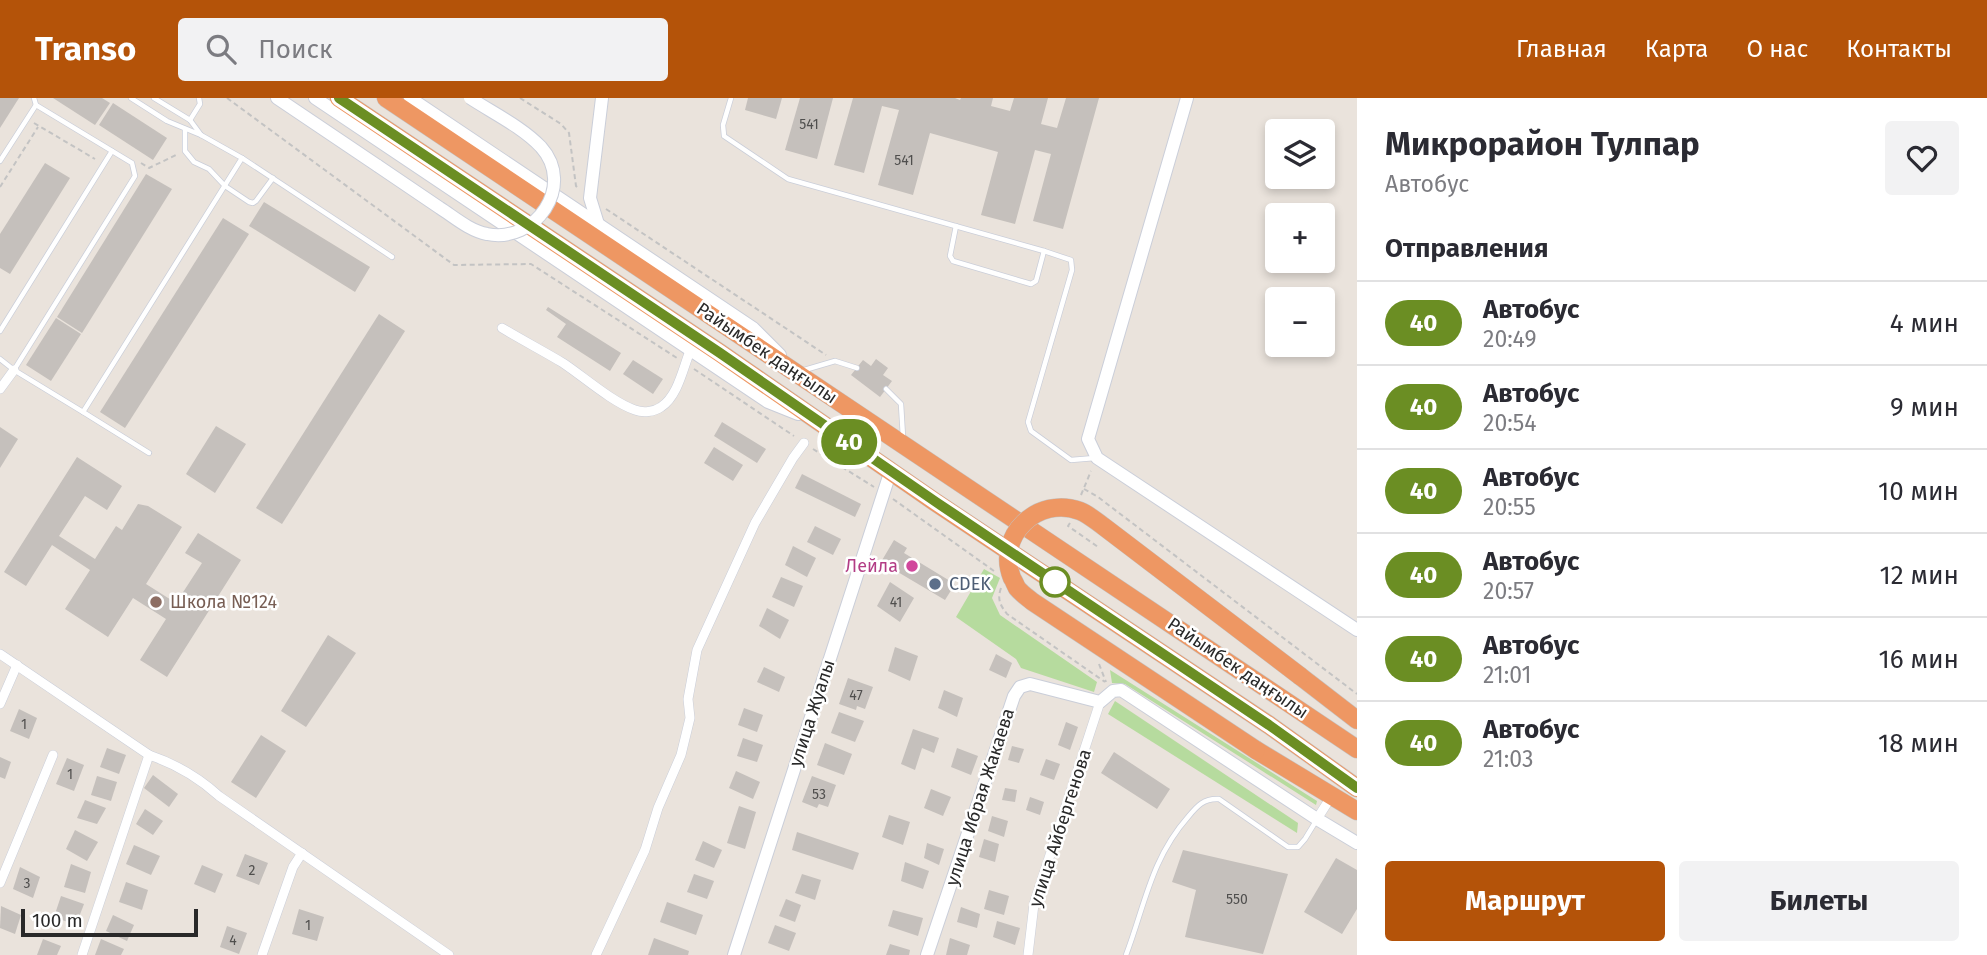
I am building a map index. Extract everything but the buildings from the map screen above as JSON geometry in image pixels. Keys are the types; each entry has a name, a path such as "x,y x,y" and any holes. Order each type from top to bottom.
{"highway":[{"name":"Райымбек даңғылы","path":"339,98 1269,725 1357,788"},
{"name":"Райымбек даңғылы","path":"387,98 1357,749"},
{"path":"1357,720 1103,526 1079,511 1055,507 1037,512 1018,527 1009,544 1007,566 1016,587 1033,602 1256,750 1357,811"}],"street":[{"path":"277,98 467,226 485,234 506,236 525,229 539,219 549,203 553,184 551,166 542,149 526,134 470,98"},
{"path":"316,98 768,402 819,422"},
{"path":"410,98 753,328 797,373"},
{"path":"598,224 588,191 602,98"},
{"path":"1186,98 1088,439 1097,458 1357,630"},
{"path":"566,203 588,191"},
{"path":"502,328 636,411 653,411 663,406 675,390 690,351"},
{"path":"0,389 14,370"},
{"path":"596,955 645,850 658,808 684,747 690,718 688,699 697,650 755,523 804,443"},
{"name":"улица Жуалы","path":"734,955 891,470"},
{"path":"0,654 149,755 171,762 204,782 219,796 449,955"},
{"path":"0,704 17,665"},
{"name":"улица Ибрая Жакаева","path":"927,955 1014,696 1020,687 1030,684 1100,702 1113,691 1121,690 1317,819"},
{"name":"улица Айбергенова","path":"1028,955 1034,904 1100,702"},
{"path":"0,883 53,755"},
{"path":"82,955 149,755"},
{"path":"1331,797 1317,819 1357,843"},
{"path":"262,955 293,867 302,853"}],"lane":[{"path":"14,370 135,177 132,163 36,105 34,98"},
{"path":"131,98 167,121 201,135 242,158 392,257"},
{"path":"153,98 190,120 201,135"},
{"path":"190,120 200,104 199,98"},
{"path":"731,98 723,125 724,136 788,179 1070,260 1072,270 1028,422 1031,431 1071,460 1097,458"},
{"path":"0,161 36,105"},
{"path":"185,129 185,151 194,162 209,169 225,186 253,203 273,178"},
{"path":"0,331 112,151"},
{"path":"83,412 242,158"},
{"path":"957,226 950,256 953,261 1031,284 1036,281 1044,251"},
{"path":"0,359 149,453"},
{"path":"797,373 835,361 857,368"},
{"path":"886,389 901,404 903,444"},
{"path":"1126,955 1161,855 1174,833 1200,803 1219,799 1288,847 1302,844 1317,819"}],"path":[{"path":"227,98 454,265 531,264 883,492 996,572"},
{"path":"520,98 561,124 569,133 576,186 588,191 835,361"},
{"path":"27,119 104,164"},
{"path":"0,187 38,126"},
{"path":"1079,501 1097,458"},
{"path":"1084,489 1357,694"},
{"path":"1073,514 1068,526 1098,547"},
{"path":"1002,588 1000,606 1007,614 1106,683"}],"green space":[{"path":"984,569 1000,578 992,598 1000,615 1097,682 1094,692 1021,668 1016,659 956,617"},
{"path":"1110,670 1317,801 1316,805 1125,684 1112,683"},
{"path":"1115,701 1298,823 1297,833 1108,714"}],"bus line":[{"name":"40","path":"339,98 1269,725 1357,788"}],"place":[{"name":"Лейла","path":"912,566"},
{"name":"CDEK","path":"935,584"},
{"name":"Школа №124","path":"156,602"}]}
